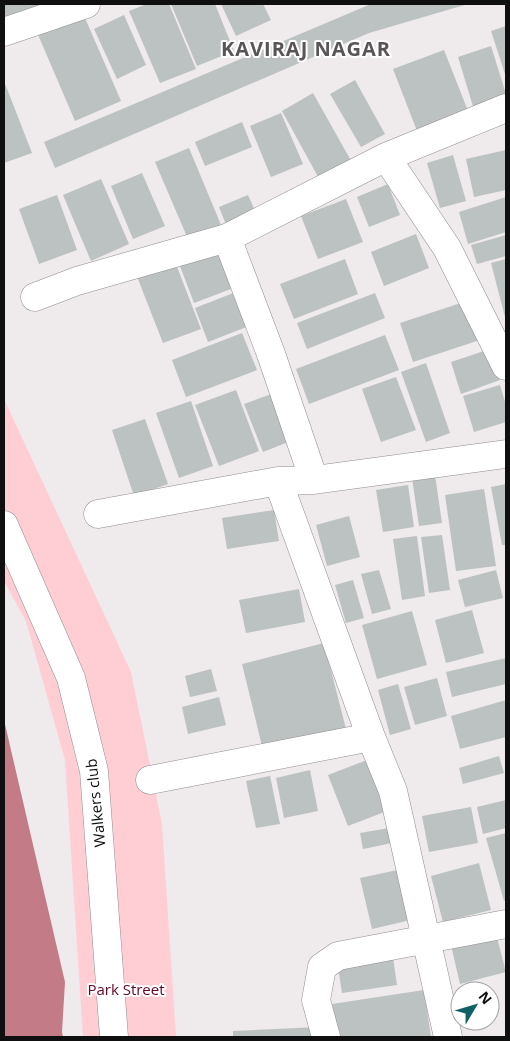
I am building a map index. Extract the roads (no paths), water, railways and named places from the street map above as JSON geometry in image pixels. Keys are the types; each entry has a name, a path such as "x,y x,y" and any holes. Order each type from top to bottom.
{"street":[{"path":"4,32 86,4"},
{"path":"34,298 77,282 227,238 386,156 506,108"},
{"path":"386,156 447,248 504,352"},
{"path":"227,238 271,354 314,480"},
{"path":"98,514 278,481 314,480 506,454"},
{"path":"278,481 371,737 393,791 448,1037"},
{"name":"Walkers club","path":"4,525 71,678 94,772 114,1037"},
{"path":"150,780 371,737"},
{"path":"326,1037 316,1000 322,967 338,956 506,924"}],"district":[{"name":"KAVIRAJ NAGAR","path":"306,48"}],"park label":[{"name":"Park Street","path":"126,989"}]}
